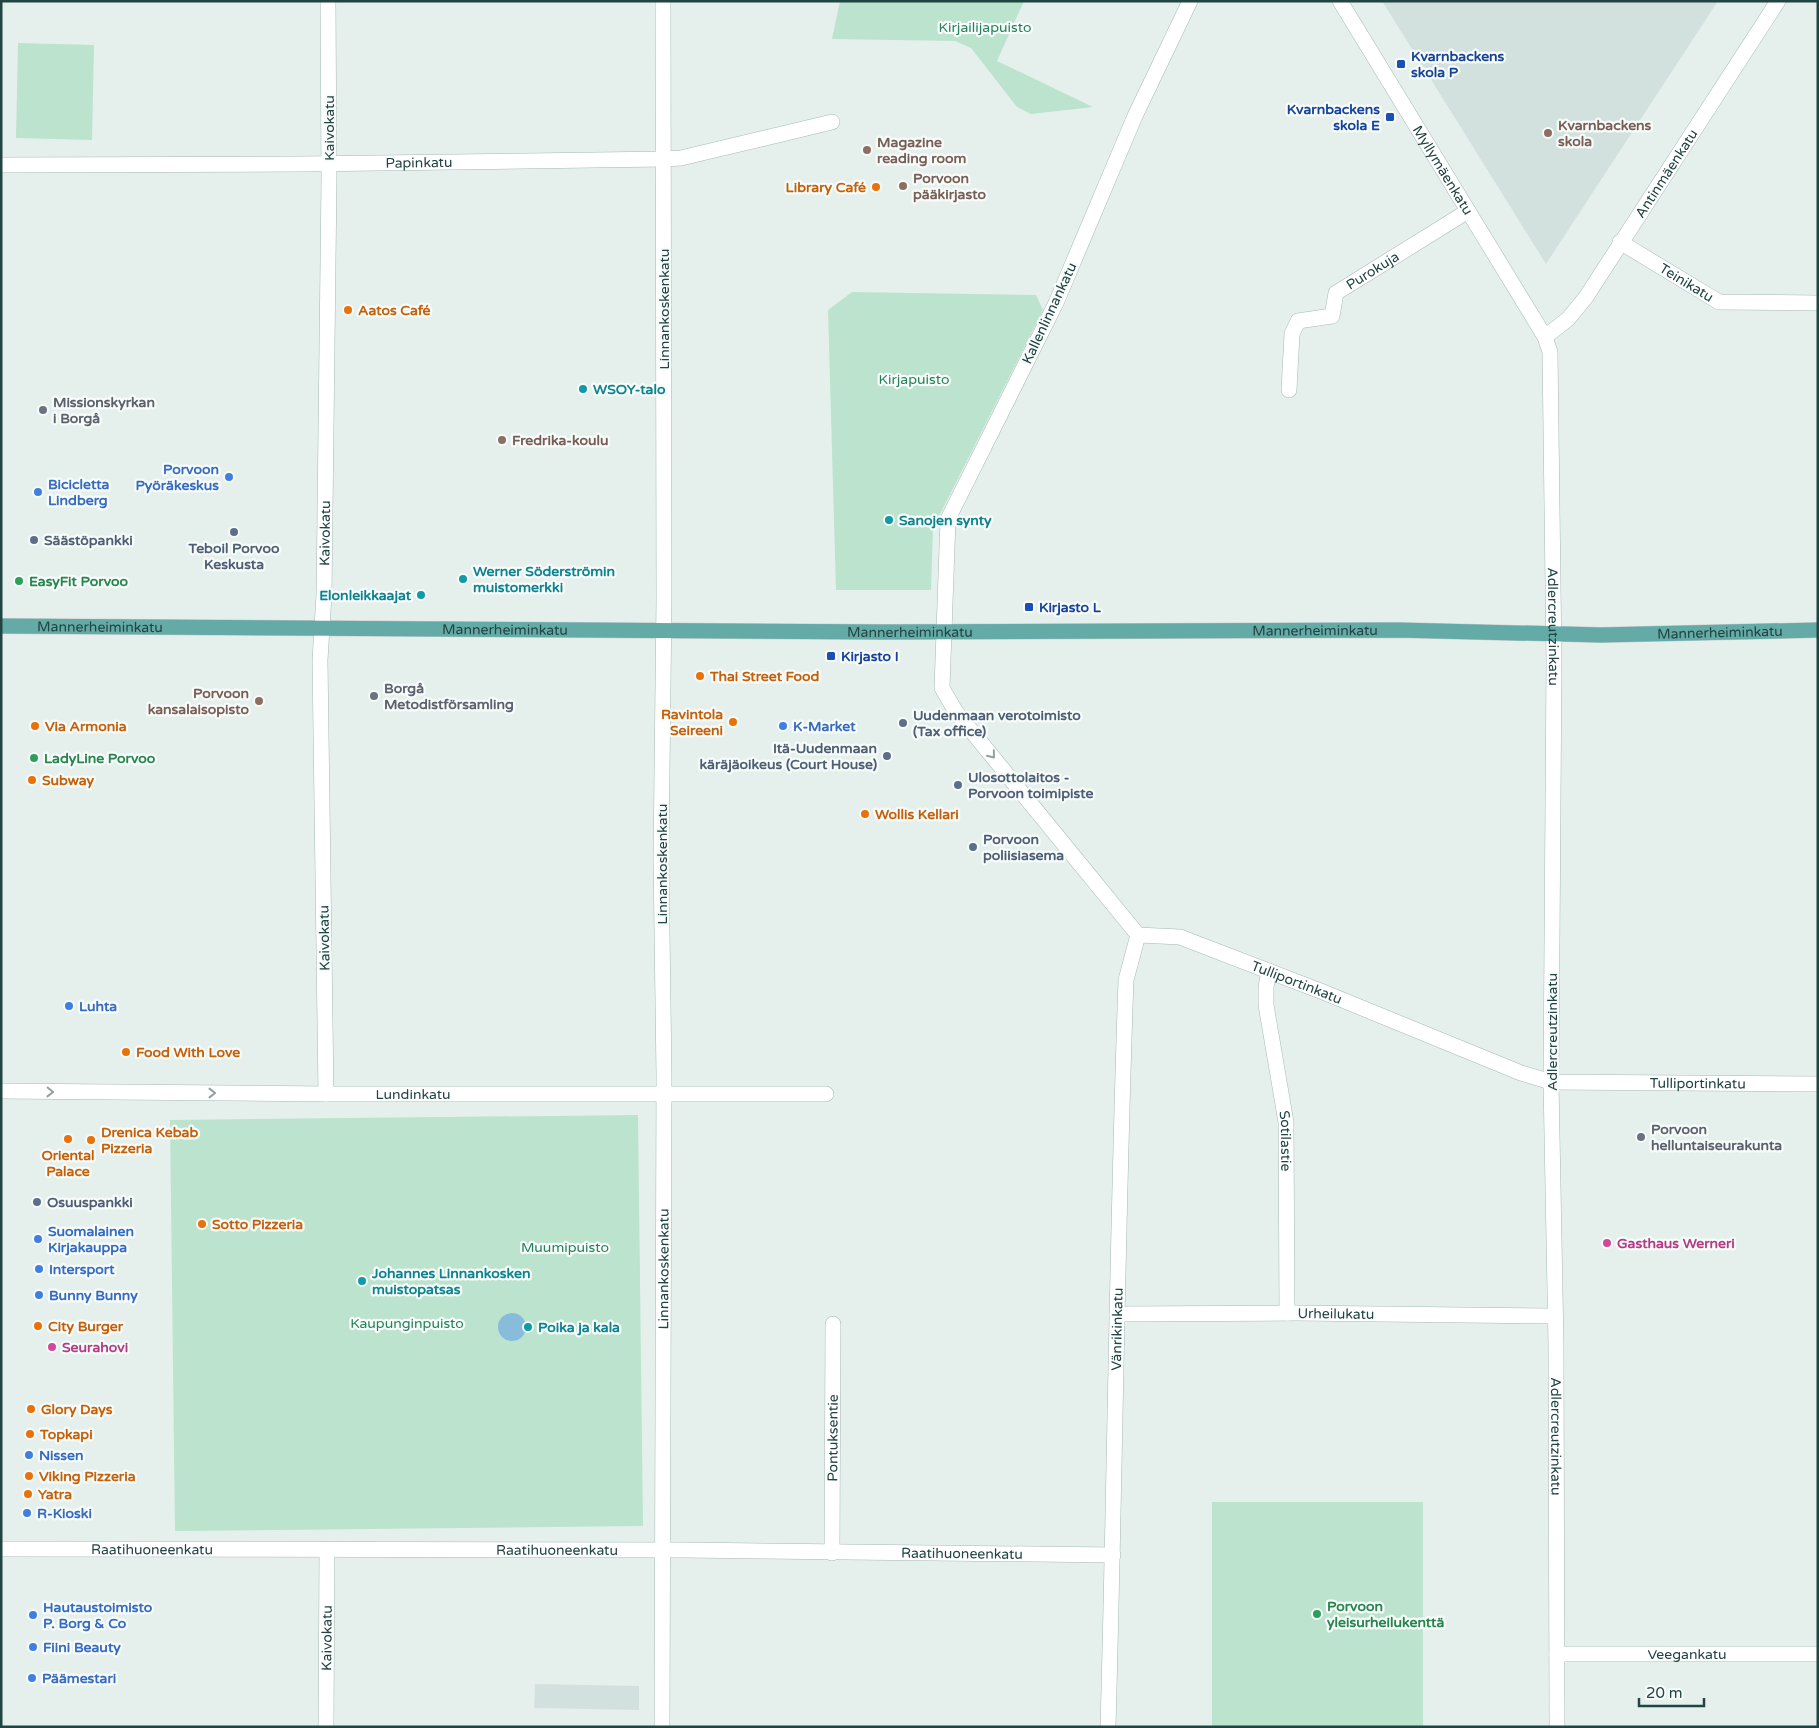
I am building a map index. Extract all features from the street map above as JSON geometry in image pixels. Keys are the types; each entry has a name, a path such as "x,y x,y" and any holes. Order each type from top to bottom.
{"main road":[{"name":"Mannerheiminkatu","path":"1,626 944,631 1398,630 1515,631 1553,634 1818,630"}],"street":[{"name":"Kaivokatu","path":"326,1094 320,660 329,164 328,1"},
{"name":"Linnankoskenkatu","path":"662,1727 664,1094 661,858 663,1"},
{"name":"Kallenlinnankatu","path":"944,631 948,519 1056,303 1135,116 1190,1"},
{"name":"Myllymäenkatu","path":"1340,1 1545,337"},
{"name":"Antinmäenkatu","path":"1545,337 1568,319 1586,297 1778,1"},
{"name":"Papinkatu","path":"1,165 329,164 664,159 681,158 832,122"},
{"name":"Purokuja","path":"1289,390 1292,334 1298,321 1332,316 1336,293 1468,211"},
{"name":"Teinikatu","path":"1620,242 1719,302 1818,303"},
{"name":"Adlercreutzinkatu","path":"1545,337 1550,352 1551,369 1553,634 1551,1082 1555,1316 1557,1727"},
{"path":"944,631 942,688 956,712 1138,935"},
{"name":"Tulliportinkatu","path":"1138,935 1180,937 1270,971 1521,1074 1551,1082 1818,1084"},
{"name":"Vänrikinkatu","path":"1108,1727 1126,980 1138,935"},
{"name":"Sotilastie","path":"1270,971 1266,987 1266,1005 1286,1124 1287,1313"},
{"name":"Lundinkatu","path":"1,1091 326,1094 826,1094"},
{"name":"Urheilukatu","path":"1117,1314 1287,1313 1555,1316"},
{"name":"Pontuksentie","path":"832,1553 833,1324"},
{"name":"Raatihuoneenkatu","path":"1,1549 662,1550 1113,1555"},
{"name":"Kaivokatu","path":"326,1727 327,1550"},
{"name":"Veegankatu","path":"1557,1654 1818,1654"}],"shaded area":[{"name":"Kvarnbackens skola","path":"1382,1 1718,1 1546,264"},
{"path":"535,1684 639,1686 639,1710 534,1708"}],"green space":[{"name":"Kirjailijapuisto","path":"840,1 1024,1 997,61 1093,107 1031,114 1017,107 971,48 955,41 832,39"},
{"path":"18,43 94,45 92,140 16,138"},
{"name":"Kirjapuisto","path":"852,292 1036,295 1043,310 933,528 931,590 836,590 828,310"},
{"name":"Kaupunginpuisto","path":"638,1115 643,1526 175,1531 170,1120"},
{"name":"Porvoon yleisurheilukenttä","path":"1212,1502 1423,1502 1423,1727 1212,1727"}],"water":[{"path":"512,1313 522,1317 526,1327 522,1337 512,1341 502,1337 498,1327 502,1317"}],"place":[{"name":"Kvarnbackens skola P","path":"1401,64"},
{"name":"Kvarnbackens skola E","path":"1390,117"},
{"name":"Kvarnbackens skola","path":"1548,133"},
{"name":"Magazine reading room","path":"867,150"},
{"name":"Porvoon pääkirjasto","path":"903,186"},
{"name":"Library Café","path":"876,187"},
{"name":"Aatos Café","path":"348,310"},
{"name":"WSOY-talo","path":"583,389"},
{"name":"Missionskyrkan i Borgå","path":"43,410"},
{"name":"Fredrika-koulu","path":"502,440"},
{"name":"Porvoon Pyöräkeskus","path":"229,477"},
{"name":"Bicicletta Lindberg","path":"38,492"},
{"name":"Sanojen synty","path":"889,520"},
{"name":"Teboil Porvoo Keskusta","path":"234,532"},
{"name":"Säästöpankki","path":"34,540"},
{"name":"Werner Söderströmin muistomerkki","path":"463,579"},
{"name":"EasyFit Porvoo","path":"19,581"},
{"name":"Elonleikkaajat","path":"421,595"},
{"name":"Kirjasto L","path":"1029,607"},
{"name":"Kirjasto I","path":"831,656"},
{"name":"Thai Street Food","path":"700,676"},
{"name":"Borgå Metodistförsamling","path":"374,696"},
{"name":"Porvoon kansalaisopisto","path":"259,701"},
{"name":"Ravintola Seireeni","path":"733,722"},
{"name":"Uudenmaan verotoimisto (Tax office)","path":"903,723"},
{"name":"Via Armonia","path":"35,726"},
{"name":"K-Market","path":"783,726"},
{"name":"Itä-Uudenmaan käräjäoikeus (Court House)","path":"887,756"},
{"name":"LadyLine Porvoo","path":"34,758"},
{"name":"Subway","path":"32,780"},
{"name":"Ulosottolaitos - Porvoon toimipiste","path":"958,785"},
{"name":"Wollis Kellari","path":"865,814"},
{"name":"Porvoon poliisiasema","path":"973,847"},
{"name":"Luhta","path":"69,1006"},
{"name":"Food With Love","path":"126,1052"},
{"name":"Porvoon helluntaiseurakunta","path":"1641,1137"},
{"name":"Oriental Palace","path":"68,1139"},
{"name":"Drenica Kebab Pizzeria","path":"91,1140"},
{"name":"Osuuspankki","path":"37,1202"},
{"name":"Sotto Pizzeria","path":"202,1224"},
{"name":"Suomalainen Kirjakauppa","path":"38,1239"},
{"name":"Gasthaus Werneri","path":"1607,1243"},
{"name":"Intersport","path":"39,1269"},
{"name":"Johannes Linnankosken muistopatsas","path":"362,1281"},
{"name":"Bunny Bunny","path":"39,1295"},
{"name":"City Burger","path":"38,1326"},
{"name":"Poika ja kala","path":"528,1327"},
{"name":"Seurahovi","path":"52,1347"},
{"name":"Glory Days","path":"31,1409"},
{"name":"Topkapi","path":"30,1434"},
{"name":"Nissen","path":"29,1455"},
{"name":"Viking Pizzeria","path":"29,1476"},
{"name":"Yatra","path":"28,1494"},
{"name":"R-Kioski","path":"27,1513"},
{"name":"Porvoon yleisurheilukenttä","path":"1317,1614"},
{"name":"Hautaustoimisto P. Borg & Co","path":"33,1615"},
{"name":"Fiini Beauty","path":"33,1647"},
{"name":"Päämestari","path":"32,1678"}],"park label":[{"name":"Muumipuisto","path":"565,1247"}]}
